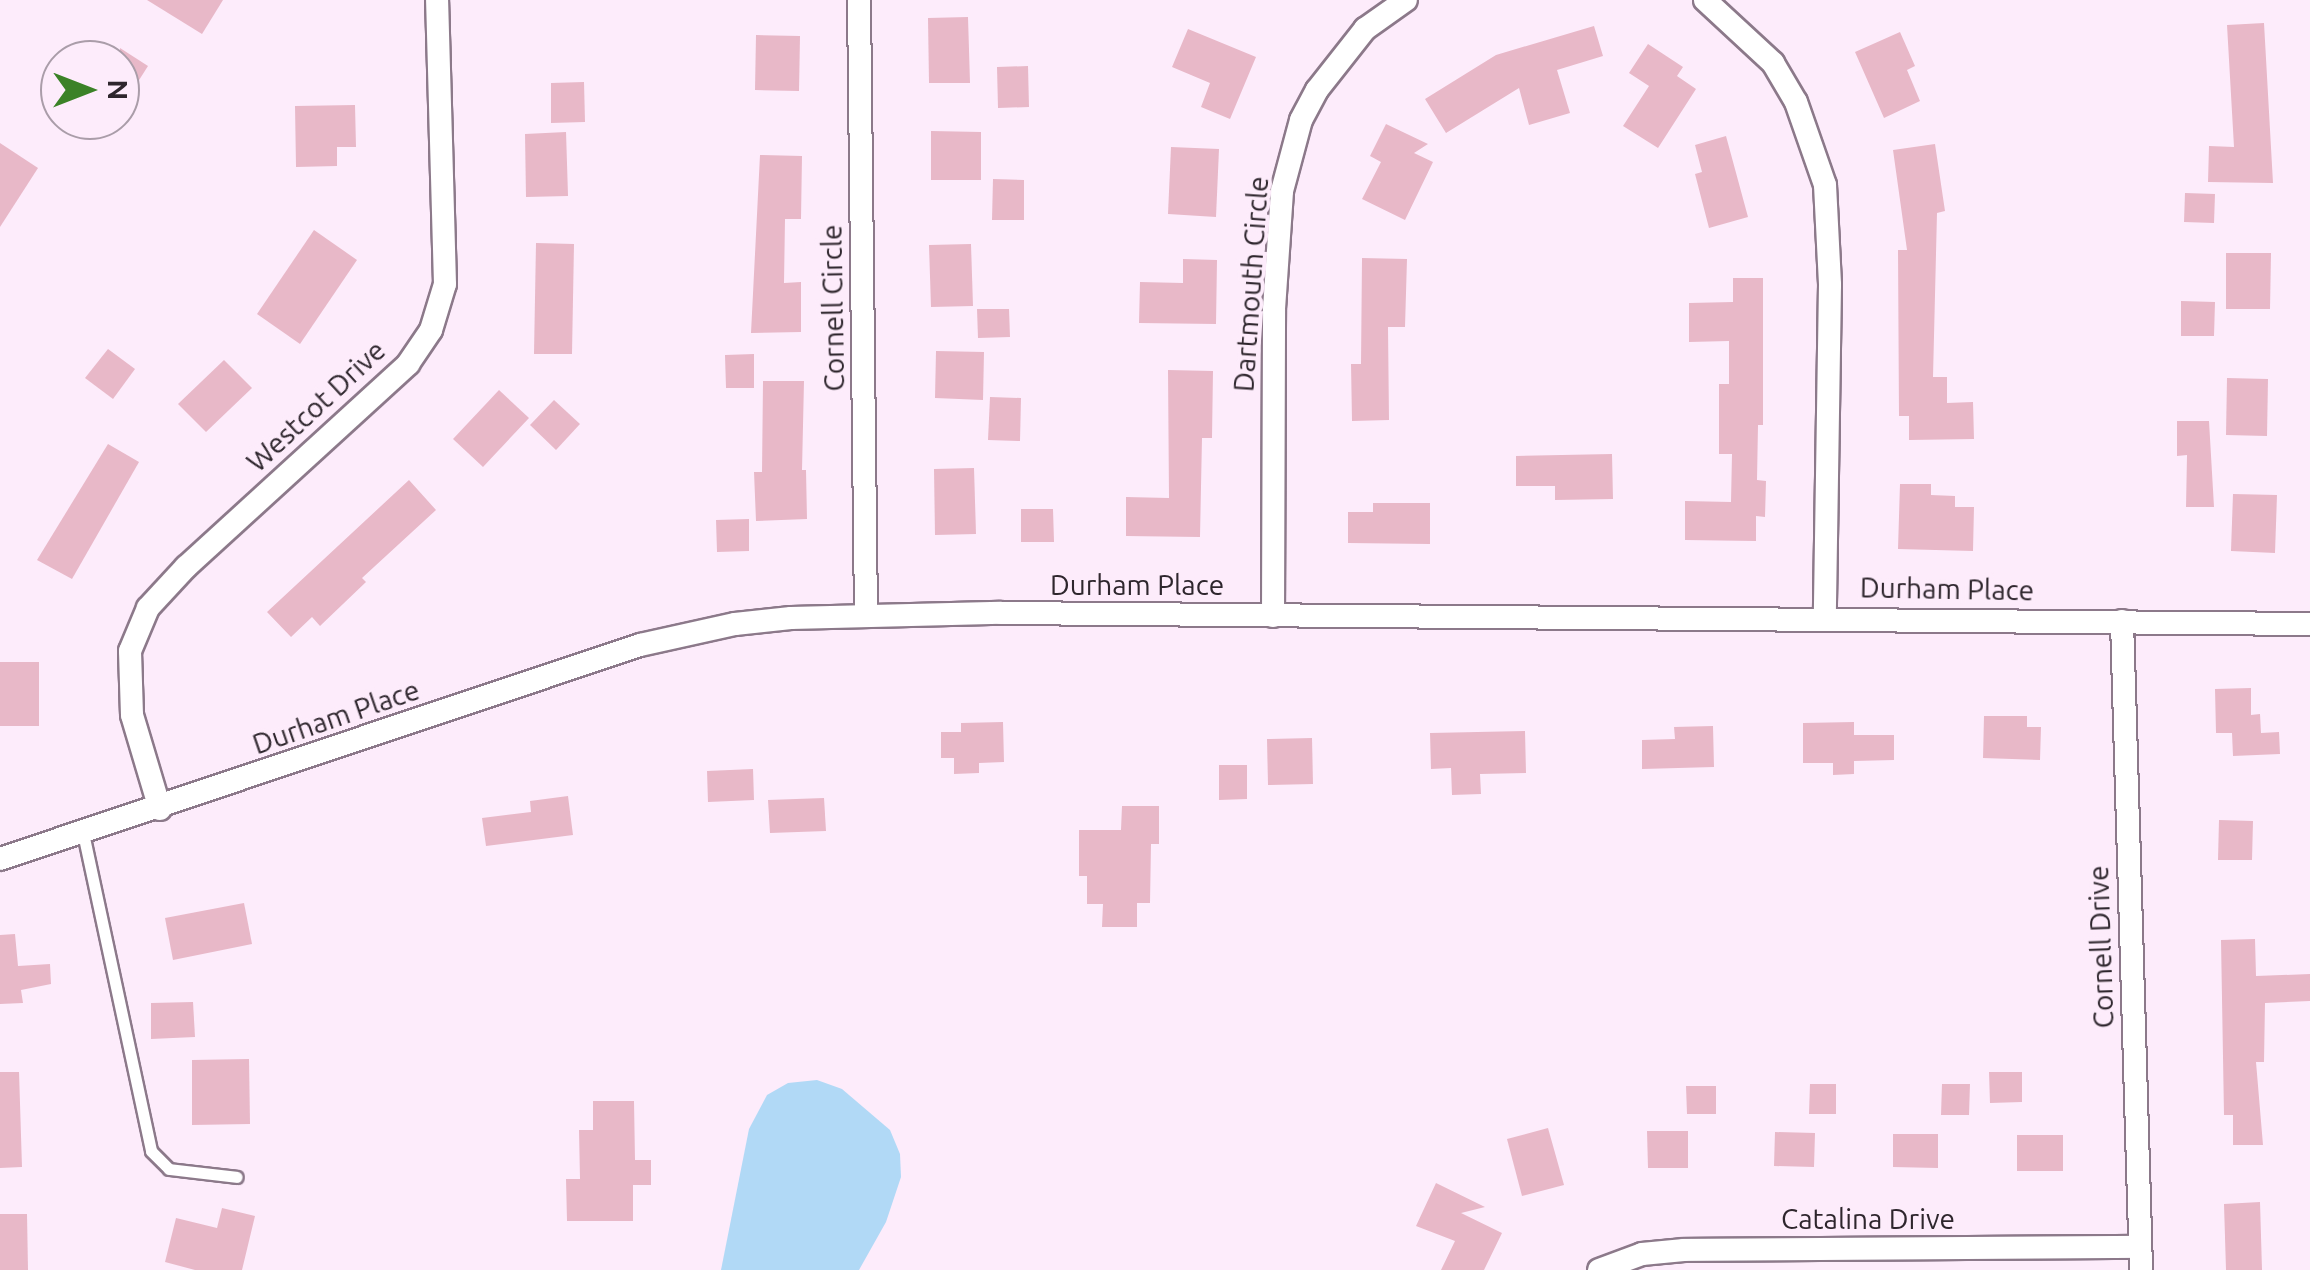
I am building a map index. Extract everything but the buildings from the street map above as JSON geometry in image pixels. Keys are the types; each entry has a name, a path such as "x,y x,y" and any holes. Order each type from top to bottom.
{"street":[{"name":"Westcot Drive","path":"160,809 132,715 130,651 148,608 186,567 408,364 431,330 445,284 437,0"},
{"name":"Cornell Circle","path":"859,0 866,614"},
{"name":"Dartmouth Circle","path":"1273,616 1274,309 1282,191 1301,120 1327,74 1365,29 1406,0"},
{"path":"1705,0 1772,63 1808,129 1826,185 1830,284 1825,618"},
{"name":"Durham Place","path":"0,858 160,809 640,645 735,624 866,614 2310,624"},
{"name":"Cornell Drive","path":"2122,622 2140,1258"},
{"name":"Catalina Drive","path":"1599,1270 1642,1254 1684,1250 2140,1258"}],"lane":[{"path":"82,833 151,1151 169,1169 237,1177"}],"water":[{"path":"817,1080 842,1089 890,1130 900,1154 901,1177 886,1222 859,1270 721,1270 749,1129 767,1095 788,1083"}]}
